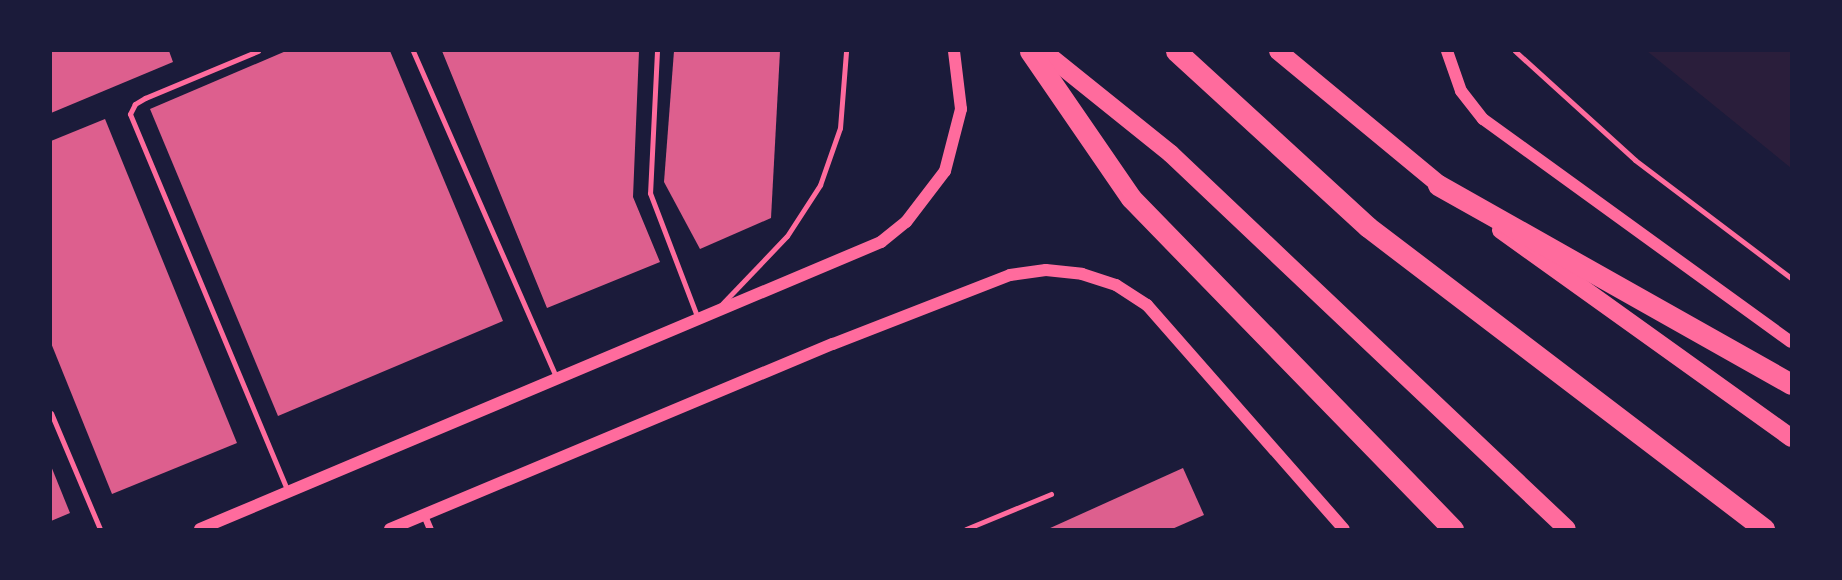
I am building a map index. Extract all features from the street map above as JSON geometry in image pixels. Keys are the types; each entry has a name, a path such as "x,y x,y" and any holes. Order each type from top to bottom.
{"highway":[{"path":"1030,51 1131,198 1452,529"},
{"path":"1176,51 1368,227 1764,529"},
{"path":"1438,185 1791,384"}],"main road":[{"path":"1043,51 1171,154 1567,529"},
{"path":"1278,51 1438,185 1791,438"}],"street":[{"path":"200,529 861,251 906,222 945,171 956,141 961,109 954,51"},
{"path":"1447,51 1461,91 1482,119 1791,342"},
{"path":"390,529 885,323 1010,275 1046,270 1105,281 1147,305 1344,529"},
{"path":"424,515 430,529"}],"lane":[{"path":"258,51 145,98 135,104 130,114 288,492"},
{"path":"413,51 557,379"},
{"path":"657,51 650,193 698,320"},
{"path":"714,313 787,236 820,185 840,128 846,51"},
{"path":"1515,51 1635,160 1791,278"},
{"path":"51,413 100,529"},
{"path":"966,529 1051,494"}],"shaded area":[{"path":"1647,51 1791,51 1791,168"}],"building":[{"path":"51,51 169,51 173,62 51,113"},
{"path":"286,51 390,51 503,321 278,416 150,109"},
{"path":"442,51 639,51 633,197 660,262 547,308"},
{"path":"674,51 780,51 771,218 700,249 664,182"},
{"path":"105,119 237,443 112,494 51,343 51,141"},
{"path":"51,466 70,513 51,521"},
{"path":"1183,468 1204,515 1172,529 1048,529"}]}
